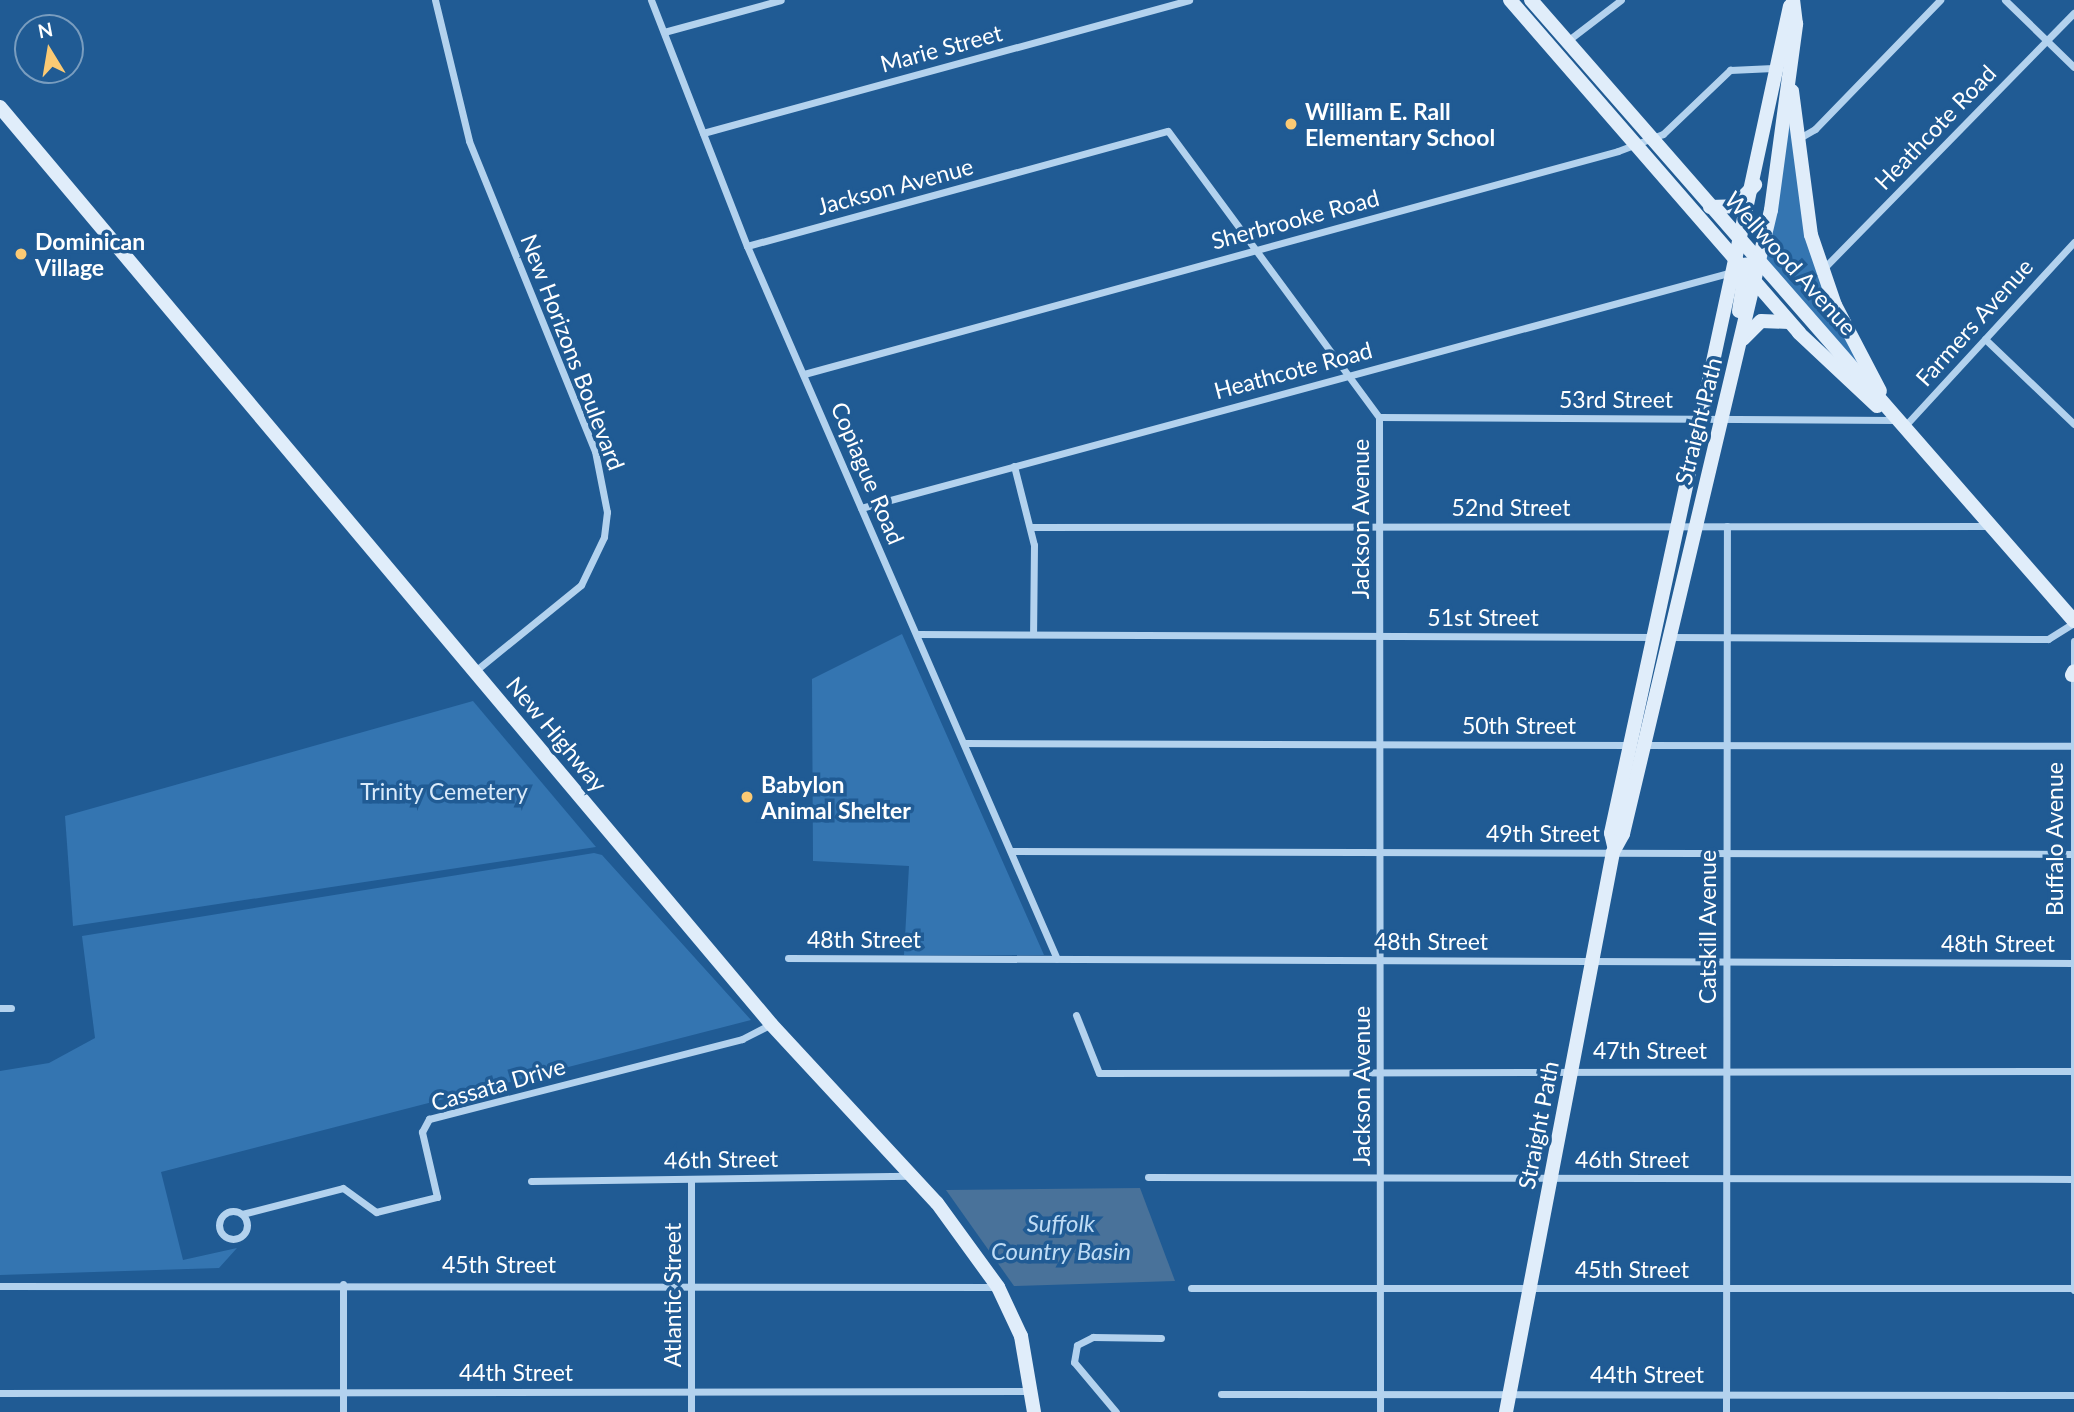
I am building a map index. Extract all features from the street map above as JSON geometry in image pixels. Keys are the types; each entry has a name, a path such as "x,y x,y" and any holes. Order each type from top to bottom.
{"main road":[{"name":"Wellwood Avenue","path":"1510,0 1789,323 1899,424"},
{"name":"Wellwood Avenue","path":"1531,0 2074,622"},
{"name":"Straight Path","path":"1506,1412 1590,961 1614,849 1623,834 1654,637 1678,526 1702,419 1744,270 1760,262 1789,65 1793,0"},
{"name":"Straight Path","path":"1637,745 1670,637 1741,343 1743,243 1756,184 1773,68 1793,0"},
{"path":"1789,65 1803,202 1823,269 1899,424"},
{"name":"New Highway","path":"0,107 771,1024 910,1176 998,1287 1021,1336 1034,1412"},
{"path":"1710,207 1734,206 1756,184"},
{"path":"1734,371 1744,270"},
{"path":"1741,343 1761,321 1789,323"}],"street":[{"name":"New Horizons Boulevard","path":"435,0 469,141 595,451 607,512 604,537 581,586 473,672"},
{"name":"Copiague Road","path":"651,0 747,246 1057,959"},
{"path":"664,32 780,0"},
{"name":"Marie Street","path":"703,133 1189,0"},
{"path":"1555,52 1621,0"},
{"path":"1796,141 1815,129 1940,0"},
{"path":"2005,0 2074,67"},
{"name":"Heathcote Road","path":"1823,269 2074,13"},
{"name":"Sherbrooke Road","path":"804,374 1636,144 1663,135 1730,70 1773,68"},
{"name":"Jackson Avenue","path":"747,246 1168,131 1379,417 1380,1412"},
{"name":"Farmers Avenue","path":"1899,424 1985,339 2074,242"},
{"name":"Heathcote Road","path":"861,508 1349,374 1744,270"},
{"path":"1985,339 2074,424"},
{"name":"53rd Street","path":"1379,417 1723,419 1899,424"},
{"path":"1014,466 1031,527 1033,634"},
{"name":"Catskill Avenue","path":"1726,1412 1727,526"},
{"name":"52nd Street","path":"1031,527 1990,526"},
{"name":"51st Street","path":"917,635 2048,639 2074,622"},
{"name":"Buffalo Avenue","path":"2074,641 2074,1289"},
{"name":"50th Street","path":"964,743 2074,746"},
{"name":"49th Street","path":"1011,851 1614,849 1726,853 2074,854"},
{"name":"48th Street","path":"788,958 2074,963"},
{"path":"0,1008 11,1007"},
{"name":"47th Street","path":"1076,1015 1099,1073 1380,1068 2074,1071"},
{"name":"Cassata Drive","path":"242,1214 343,1188 376,1212 437,1197 422,1132 429,1119 742,1039 771,1024"},
{"name":"46th Street","path":"531,1181 910,1176"},
{"name":"46th Street","path":"1148,1177 2074,1179"},
{"name":"Atlantic Street","path":"691,1179 691,1412"},
{"path":"242,1214 243,1235 222,1235 220,1217 242,1214"},
{"name":"45th Street","path":"0,1286 691,1283 998,1287"},
{"path":"343,1284 343,1412"},
{"name":"45th Street","path":"1191,1288 2074,1289"},
{"path":"1116,1412 1074,1362 1077,1345 1093,1337 1161,1338"},
{"name":"44th Street","path":"0,1394 1032,1391"},
{"name":"44th Street","path":"1221,1394 2074,1395"}],"green space":[{"path":"1789,101 1807,237 1866,375 1764,259"},
{"path":"902,634 1044,955 904,955 909,866 813,861 812,679"},
{"name":"Trinity Cemetery","path":"473,701 596,847 73,926 65,816"},
{"path":"594,853 602,855 751,1020 161,1172 183,1260 237,1248 219,1268 0,1275 0,1071 49,1063 95,1038 82,936"}],"water":[{"name":"Suffolk Country Basin","path":"1140,1188 1175,1281 1014,1286 946,1190"}],"place":[{"name":"William E. Rall Elementary School","path":"1291,124"},
{"name":"Dominican Village","path":"21,254"},
{"name":"Babylon Animal Shelter","path":"747,797"}]}
